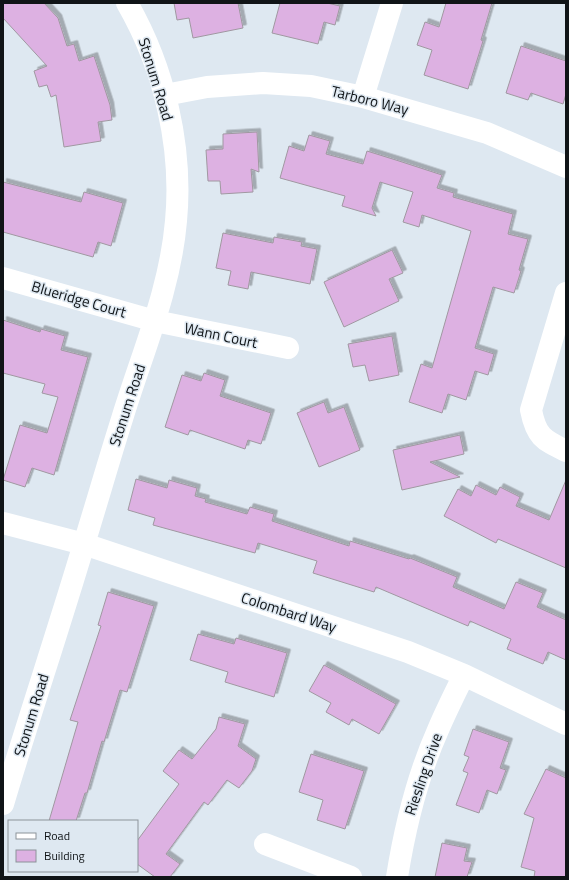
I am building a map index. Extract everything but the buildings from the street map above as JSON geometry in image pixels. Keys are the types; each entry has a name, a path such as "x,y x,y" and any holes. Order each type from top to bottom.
{"street":[{"name":"Stonum Road","path":"3,804 8,770 84,544 122,418 155,321 171,260 176,220 176,165 172,131 165,95 151,52 127,3"},
{"path":"363,97 392,3"},
{"name":"Tarboro Way","path":"165,95 207,87 263,83 311,86 363,97 487,133 566,167"},
{"name":"Blueridge Court","path":"3,278 155,321"},
{"path":"566,293 531,410 534,426 543,438 566,451"},
{"name":"Wann Court","path":"155,321 288,348"},
{"name":"Colombard Way","path":"3,523 84,544 408,652 464,675 566,724"},
{"name":"Riesling Drive","path":"397,877 405,830 419,780 437,731 464,675"},
{"path":"265,844 352,877"}]}
